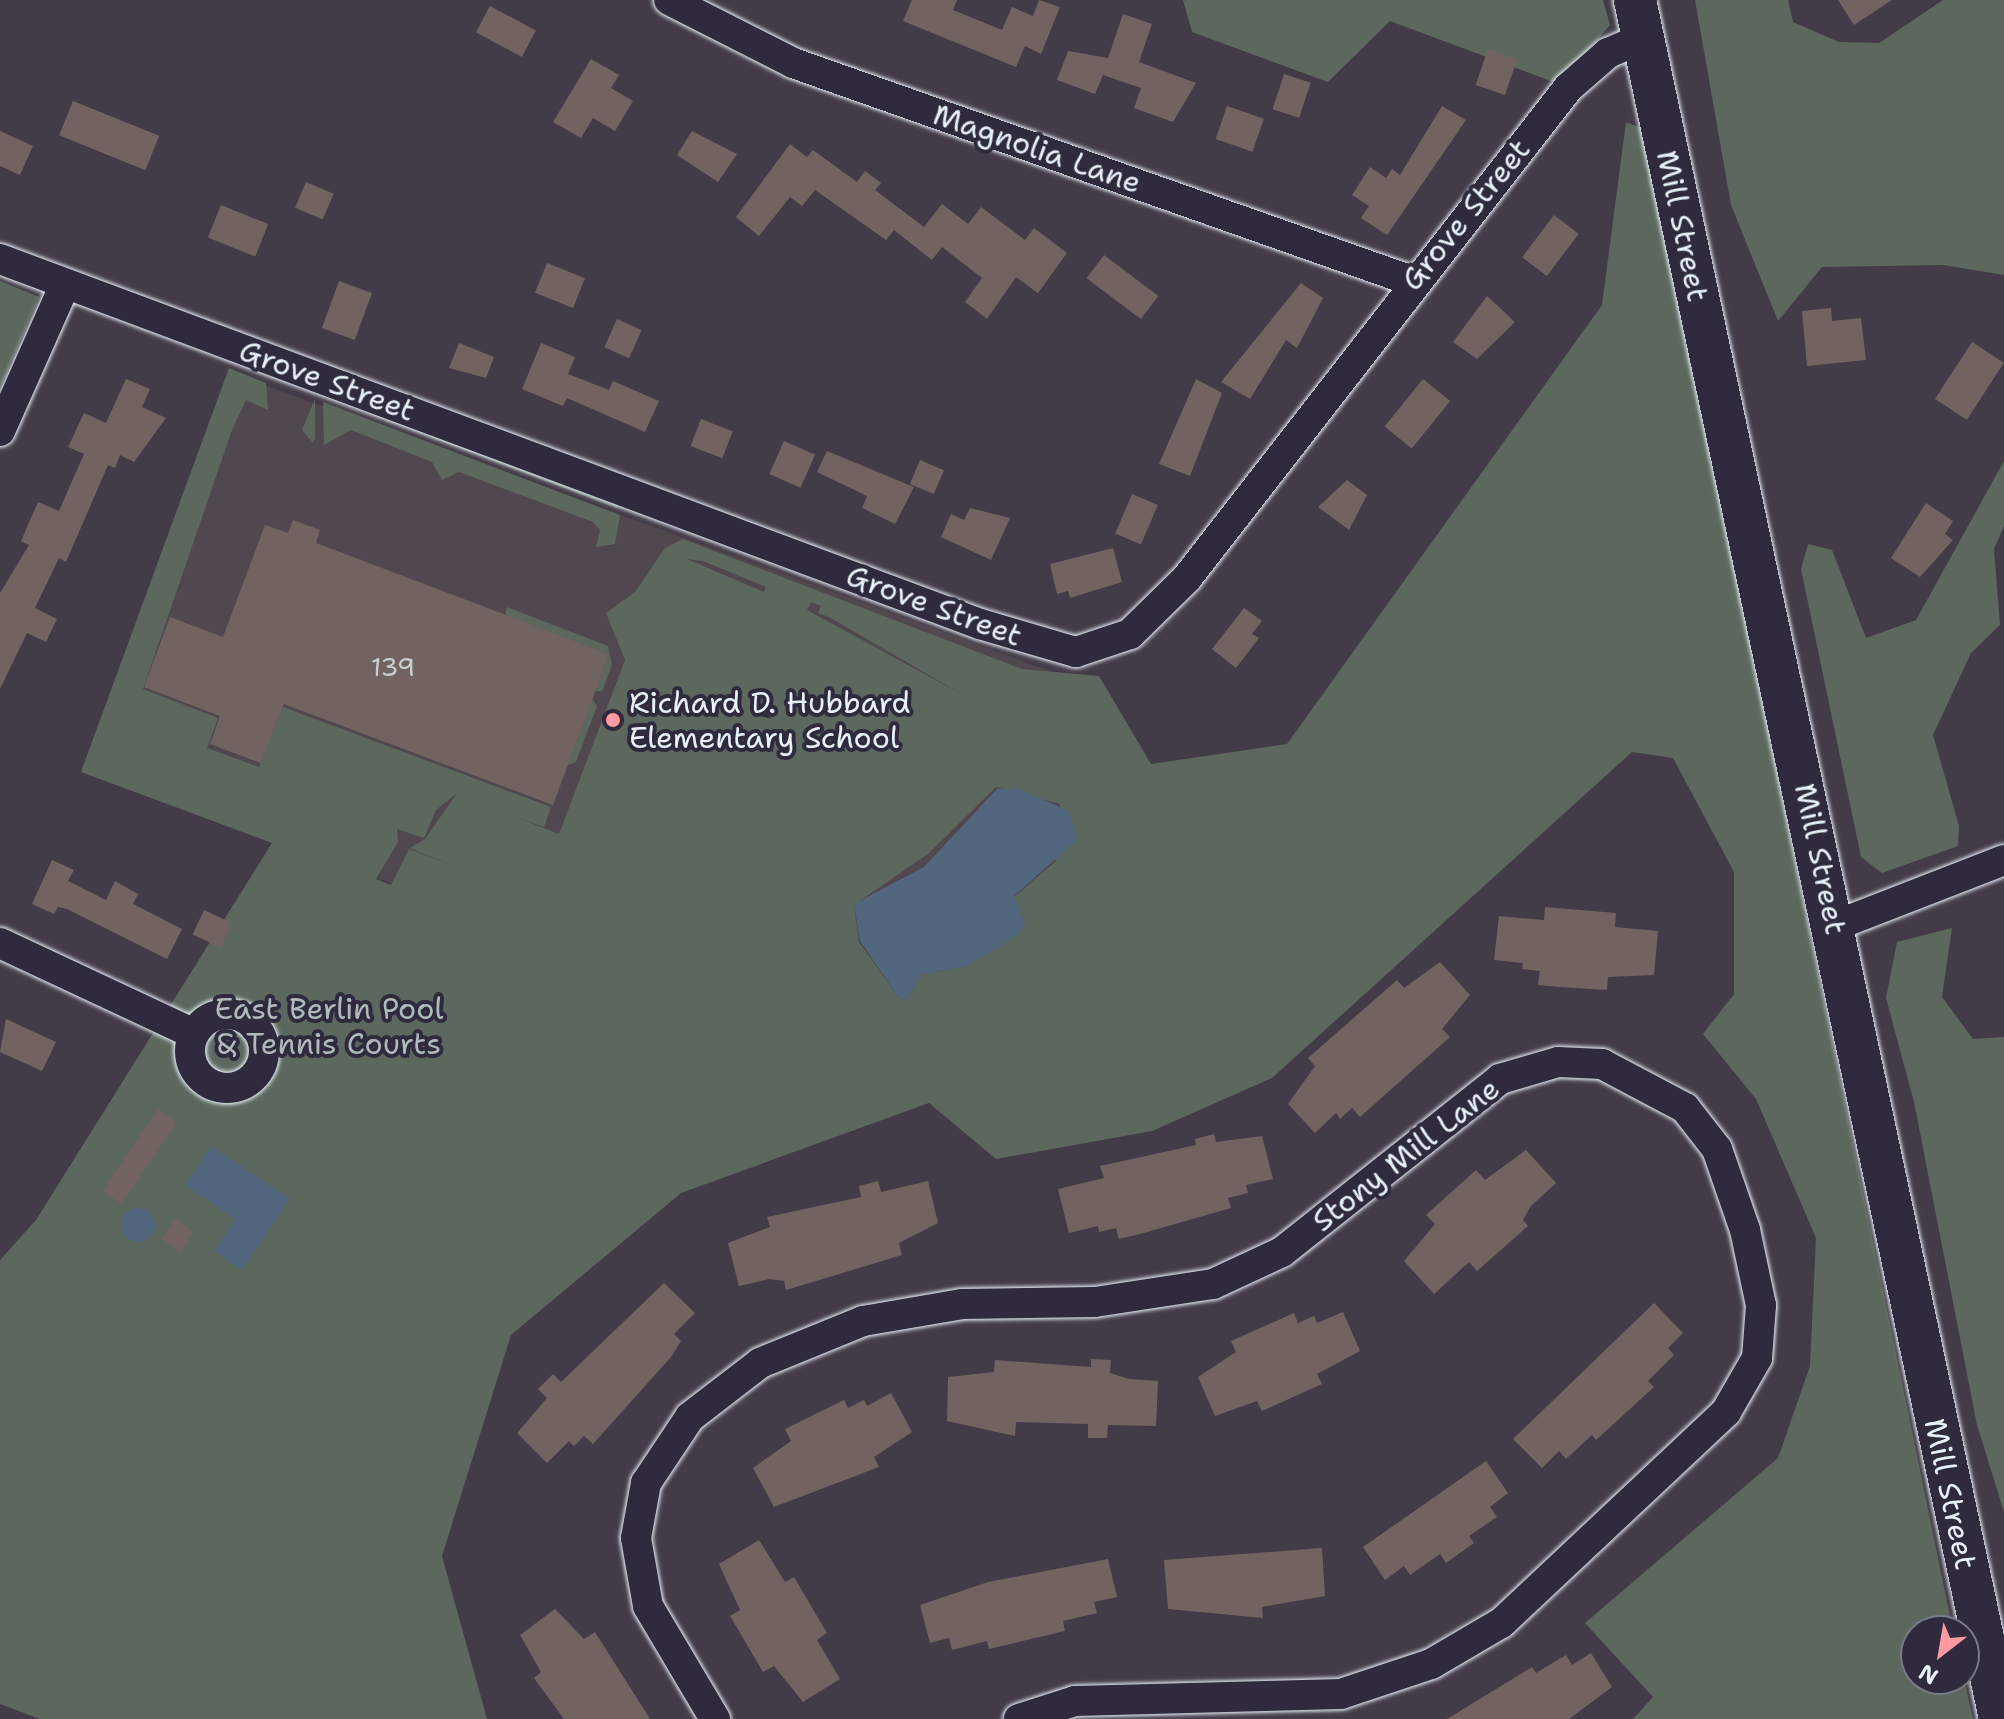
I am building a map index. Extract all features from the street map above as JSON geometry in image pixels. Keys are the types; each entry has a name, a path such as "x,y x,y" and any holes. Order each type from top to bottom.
{"main road":[{"name":"Mill Street","path":"1638,19 1834,926 2000,1719"}],"street":[{"name":"Magnolia Lane","path":"669,0 793,63 1412,281"},
{"name":"Grove Street","path":"0,259 980,624 1076,652 1130,634 1187,578 1412,281 1568,88 1608,53 1638,19"},
{"path":"0,431 65,284"},
{"path":"1834,926 2004,860"},
{"path":"0,943 194,1034"},
{"name":"Stony Mill Lane","path":"715,1719 648,1606 636,1538 646,1483 690,1417 760,1363 863,1321 962,1304 1095,1302 1213,1284 1282,1252 1500,1079 1558,1062 1602,1064 1685,1108 1717,1149 1745,1230 1761,1305 1757,1358 1726,1412 1501,1623 1431,1664 1341,1694 1075,1701 1019,1719"}],"shaded area":[{"name":"Richard D. Hubbard Elementary School","path":"228,372 1058,674 1099,676 1151,764 932,1077 81,772"}],"green space":[{"path":"1183,0 1603,0 1610,25 1559,84 1390,21 1328,82 1192,32"},
{"path":"1695,0 1788,0 1793,22 1839,42 1879,43 1943,0 2004,0 2004,275 1943,265 1822,267 1778,321 1731,205"},
{"name":"East Berlin Pool & Tennis Courts","path":"1626,122 1645,130 1950,1615 1900,1615 1900,1695 1968,1695 1973,1719 1633,1719 1653,1697 1585,1623 1778,1458 1810,1366 1816,1238 1756,1099 1703,1034 1734,994 1734,872 1673,758 1632,752 1272,1078 1152,1131 996,1159 929,1103 681,1193 511,1335 442,1556 487,1719 40,1719 0,1704 0,1260 36,1220 272,843 81,772 229,368 266,383 268,410 246,400 232,430 143,689 218,718 207,748 259,767 283,707 551,807 544,827 518,818 559,834 625,660 606,613 635,592 665,548 683,539 1022,669 1099,676 1151,764 1287,744 1602,305","holes":["687,559 703,561 766,587 764,592","811,602 821,606 818,613 965,696 807,610","996,787 1060,804 1056,861 1014,897 1025,923 967,966 920,975 907,1000 899,998 859,942 854,905 929,853","457,793 425,839 410,848 451,865 409,849 391,885 376,879 398,842 397,829 424,838 436,810"]},
{"path":"0,281 39,297 0,388"},
{"path":"329,393 615,502 619,509 319,394"},
{"path":"315,399 315,438 313,443 302,430"},
{"path":"323,402 620,515 615,544 596,547 600,530 593,522 459,472 442,480 432,462 351,430 324,445"},
{"path":"2004,461 2004,526 1994,549 2000,625 1971,653 1933,735 1959,826 1958,846 1882,873 1861,857 1801,569 1808,544 1832,550 1866,638 1916,620"},
{"path":"507,607 608,646 612,665 602,691 595,691 609,654 505,615"},
{"path":"592,698 597,706 576,762 568,765"},
{"path":"1952,928 1942,997 1973,1039 2004,1037 2004,1512 1977,1425 1914,1102 1886,998 1897,942"}],"water":[{"path":"1017,788 1069,811 1077,840 1014,896 1025,923 1018,935 967,966 920,975 907,1000 899,998 860,941 854,904 924,867 997,789"},
{"path":"211,1146 290,1199 242,1270 214,1251 235,1219 185,1185"},
{"path":"138,1208 150,1213 155,1225 150,1237 138,1242 126,1237 121,1225 126,1213"}],"building":[{"path":"912,0 957,0 953,10 1002,30 1012,7 1033,16 1039,0 1060,7 1041,54 1025,46 1016,67 903,21"},
{"path":"1838,0 1892,0 1854,25"},
{"path":"490,6 536,30 522,57 476,32"},
{"path":"1123,14 1152,24 1139,62 1196,83 1173,122 1134,108 1141,88 1103,75 1095,94 1057,80 1068,51 1108,58"},
{"path":"1488,49 1517,59 1505,95 1476,85"},
{"path":"591,59 619,75 611,88 633,101 615,131 593,118 581,138 553,122"},
{"path":"1284,74 1311,83 1299,118 1273,109"},
{"path":"73,101 159,136 145,170 59,135"},
{"path":"1227,106 1264,119 1252,152 1216,139"},
{"path":"1442,106 1466,120 1387,235 1361,218 1369,206 1352,195 1370,167 1386,178 1392,169 1400,175"},
{"path":"0,131 33,146 20,175 0,166"},
{"path":"692,131 737,154 718,182 677,155"},
{"path":"790,144 807,157 813,150 857,182 865,171 881,183 875,190 924,227 942,204 968,224 981,207 1025,240 1034,228 1067,253 1038,293 1016,277 987,319 965,302 982,278 942,247 932,260 894,230 886,240 815,190 802,206 790,197 759,236 736,217"},
{"path":"306,182 334,194 323,219 295,208"},
{"path":"221,205 268,224 255,257 208,237"},
{"path":"1554,215 1579,234 1547,276 1522,257"},
{"path":"1104,255 1158,296 1141,319 1087,278"},
{"path":"547,263 585,278 573,308 535,293"},
{"path":"339,281 372,293 355,340 322,328"},
{"path":"1301,283 1323,298 1297,348 1286,340 1250,399 1221,382"},
{"path":"1487,296 1515,322 1477,359 1453,342"},
{"path":"1831,308 1832,321 1861,318 1866,360 1807,366 1802,311"},
{"path":"617,319 642,330 629,358 604,347"},
{"path":"1972,342 2004,363 1967,420 1935,399"},
{"path":"459,343 494,357 486,378 449,368"},
{"path":"541,343 575,357 568,374 609,390 613,381 659,401 645,432 567,398 563,406 522,389"},
{"path":"126,379 150,389 142,407 166,418 134,462 120,455 115,468 108,465 66,562 59,558 35,608 57,619 46,642 27,633 0,689 0,593 29,545 21,541 38,502 59,511 84,454 68,447 84,413 106,423"},
{"path":"1196,379 1222,393 1190,476 1159,464"},
{"path":"1423,379 1450,401 1412,448 1385,426"},
{"path":"701,419 733,431 722,458 691,446"},
{"path":"784,441 815,455 800,488 769,474"},
{"path":"827,451 914,487 895,524 862,508 867,496 817,472"},
{"path":"920,460 944,470 934,494 910,484"},
{"path":"1347,480 1367,495 1349,530 1318,507"},
{"path":"1132,494 1158,505 1141,545 1115,534"},
{"path":"1926,503 1953,521 1945,534 1953,540 1920,577 1891,558"},
{"path":"970,508 1010,518 991,560 941,537 951,514 964,520"},
{"path":"293,520 320,530 316,543 609,654 553,805 284,704 261,763 210,744 220,716 144,687 170,617 223,637 265,525 288,533"},
{"path":"1113,548 1122,582 1070,598 1068,591 1057,594 1050,564"},
{"path":"1244,608 1262,621 1252,634 1259,638 1236,668 1212,649"},
{"path":"52,860 74,870 68,881 106,900 115,881 138,894 133,904 182,929 167,959 67,909 58,907 54,914 32,904"},
{"path":"1545,907 1616,913 1615,927 1658,931 1654,975 1608,977 1607,990 1559,987 1538,985 1540,971 1522,969 1523,963 1494,960 1499,916 1544,920"},
{"path":"204,910 232,923 221,948 193,934"},
{"path":"1440,962 1470,995 1442,1029 1450,1037 1360,1117 1352,1108 1340,1119 1336,1113 1315,1133 1288,1104 1315,1066 1308,1058 1397,980 1404,988"},
{"path":"6,1019 56,1042 42,1071 0,1052"},
{"path":"158,1109 177,1122 122,1204 103,1191"},
{"path":"1214,1134 1216,1142 1262,1136 1273,1179 1246,1185 1248,1193 1228,1198 1231,1208 1140,1234 1119,1239 1116,1228 1099,1232 1098,1226 1069,1233 1058,1189 1104,1178 1100,1166 1196,1145 1195,1139"},
{"path":"1526,1150 1556,1183 1531,1206 1523,1220 1528,1226 1477,1271 1469,1262 1434,1294 1404,1261 1435,1224 1426,1215 1476,1170 1485,1180"},
{"path":"878,1181 881,1192 928,1181 938,1223 899,1243 902,1255 786,1290 784,1281 769,1279 739,1286 728,1243 770,1227 767,1217 861,1197 859,1186"},
{"path":"175,1219 194,1232 181,1252 162,1239"},
{"path":"664,1283 695,1313 674,1334 681,1341 671,1357 593,1444 584,1436 574,1446 569,1441 547,1463 517,1433 547,1398 538,1389 553,1374 561,1382"},
{"path":"1654,1303 1683,1333 1668,1348 1674,1355 1648,1381 1654,1387 1596,1440 1592,1435 1566,1459 1559,1451 1542,1468 1513,1439"},
{"path":"1343,1312 1360,1351 1317,1374 1322,1384 1262,1411 1257,1401 1215,1416 1198,1377 1236,1352 1231,1341 1294,1313 1298,1323 1314,1316 1317,1323"},
{"path":"1091,1359 1111,1360 1110,1373 1129,1379 1158,1381 1156,1426 1108,1425 1107,1438 1088,1438 1088,1424 1016,1422 1015,1436 947,1421 948,1377 994,1372 995,1360 1091,1367"},
{"path":"891,1393 912,1432 874,1457 879,1467 774,1507 753,1468 791,1441 785,1429 844,1400 848,1408 864,1400 867,1406"},
{"path":"1486,1461 1508,1493 1490,1507 1497,1517 1469,1536 1474,1543 1446,1563 1440,1554 1410,1575 1404,1566 1385,1580 1363,1547"},
{"path":"759,1540 785,1582 794,1577 827,1633 817,1640 840,1679 803,1702 774,1666 763,1672 730,1616 740,1610 719,1564"},
{"path":"1322,1548 1325,1596 1262,1607 1263,1618 1168,1609 1164,1560"},
{"path":"1108,1559 1117,1597 1094,1602 1097,1613 1063,1621 1065,1631 989,1649 987,1641 952,1650 949,1638 930,1643 920,1605 988,1582"},
{"path":"555,1609 584,1639 595,1632 650,1719 564,1719 534,1678 541,1672 520,1635"},
{"path":"1591,1653 1612,1687 1569,1719 1447,1719 1532,1667 1536,1673 1566,1655 1572,1665"}],"place":[{"name":"Richard D. Hubbard Elementary School","path":"613,720"}]}
